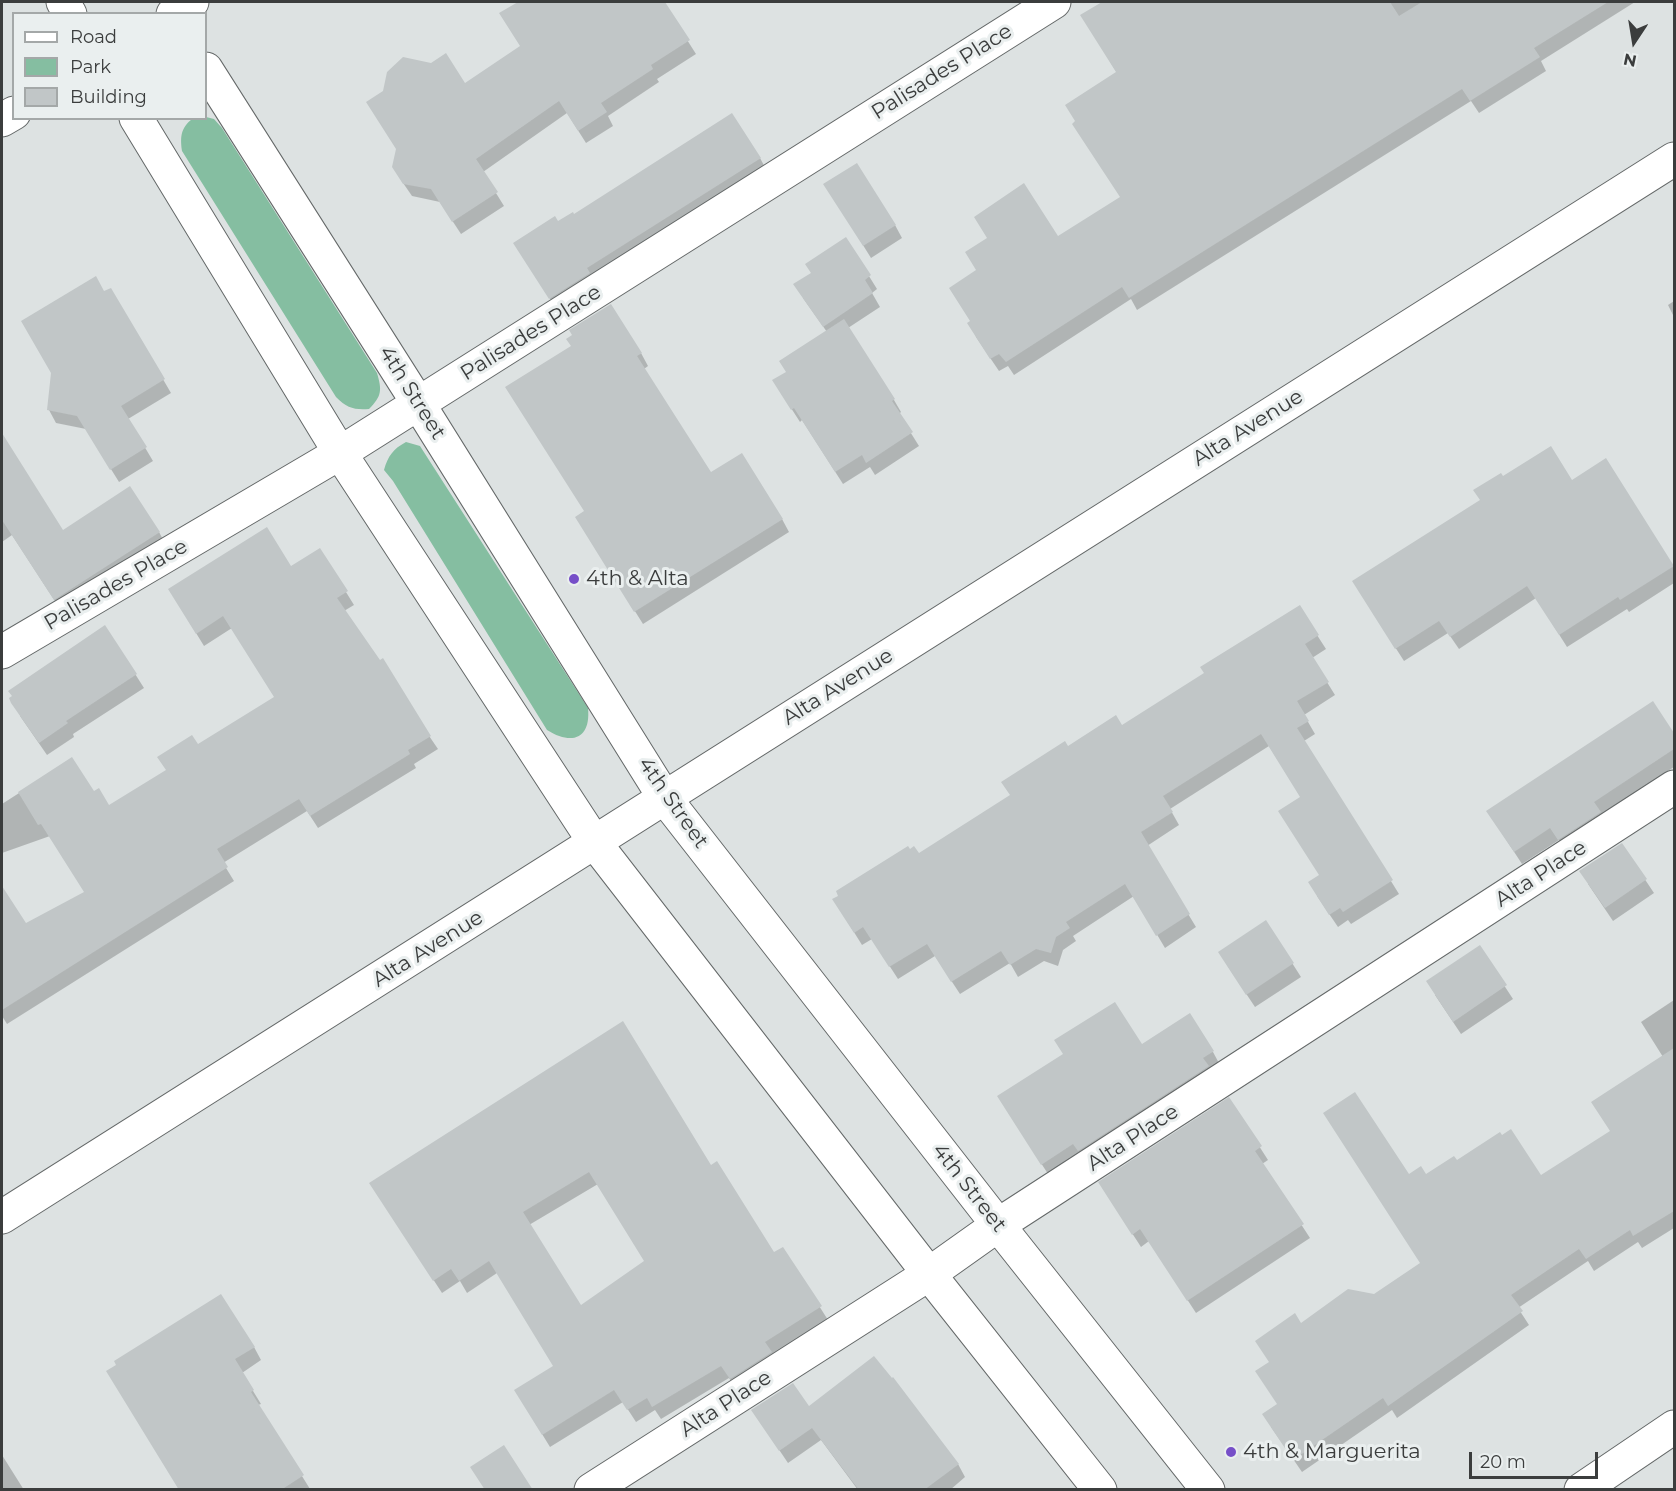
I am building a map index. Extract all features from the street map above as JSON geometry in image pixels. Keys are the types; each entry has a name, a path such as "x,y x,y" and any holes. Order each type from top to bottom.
{"street":[{"path":"175,12 192,2"},
{"name":"Palisades Place","path":"2,652 340,453 1054,2"},
{"name":"4th Street","path":"207,71 664,797 1208,1490"},
{"path":"137,120 340,453 595,843 929,1274 1100,1490"},
{"name":"Alta Avenue","path":"2,1217 1674,159"},
{"name":"Alta Place","path":"591,1490 929,1274 998,1225 1674,787"},
{"path":"1581,1490 1674,1427"}],"green space":[{"path":"207,117 214,119 222,128 377,373 380,392 369,409 351,408 336,397 182,151 181,137 191,120 207,120"},
{"path":"406,442 420,446 588,708 586,727 578,737 564,737 547,730 384,470 392,453"}],"building":[{"path":"518,2 665,2 690,40 651,65 653,69 601,103 607,112 578,131 559,101 476,159 498,192 452,222 431,189 403,184 392,167 396,149 366,102 383,91 387,72 403,57 431,63 446,53 465,83 520,46 499,13"},
{"path":"1102,2 1390,2 1399,16 1422,2 1608,2 1534,48 1540,57 1470,101 1462,89 1129,298 1122,287 1006,362 999,354 990,359 967,323 970,321 949,288 976,270 965,252 987,238 974,217 1024,183 1058,236 1120,197 1072,124 1075,121 1065,105 1116,72 1080,15"},
{"path":"732,113 761,158 587,268 590,273 549,299 513,243 555,216 558,221 573,212 574,214"},
{"path":"857,163 896,225 863,246 823,184"},
{"path":"846,237 871,275 865,280 873,293 823,327 793,284 811,273 805,264"},
{"path":"96,276 104,291 111,288 165,379 121,406 147,447 110,470 77,416 47,410 51,373 21,321"},
{"path":"611,304 642,353 637,356 711,472 742,453 783,519 634,612 575,517 584,511 505,387 571,346 566,339 572,335 569,330"},
{"path":"844,319 895,399 892,401 913,432 866,463 862,455 835,472 794,408 791,410 772,380 786,372 779,361"},
{"path":"2,433 63,530 130,486 160,532 54,600 2,520"},
{"path":"1551,446 1572,480 1606,458 1674,566 1620,600 1618,597 1559,635 1527,586 1450,637 1439,621 1395,649 1352,581 1480,500 1473,490 1501,473 1503,476"},
{"path":"267,527 291,566 320,548 348,591 337,598 380,660 383,658 431,736 408,750 410,754 310,816 299,799 217,849 228,867 2,1010 2,886 26,923 84,892 18,792 72,757 94,791 99,788 109,805 166,770 157,757 192,735 198,744 274,697 223,616 196,634 168,589"},
{"path":"1300,605 1319,635 1305,644 1329,682 1297,701 1309,721 1297,728 1393,880 1343,912 1340,908 1329,915 1308,882 1319,875 1278,811 1300,797 1261,734 1163,796 1173,812 1141,832 1190,914 1156,936 1125,884 1066,922 1070,928 1056,937 1051,953 1036,949 1010,965 1001,951 951,982 927,944 889,967 863,927 854,933 832,899 838,896 836,891 908,846 910,849 914,846 919,853 1010,795 1001,782 1065,741 1068,746 1116,715 1122,725 1204,673 1200,667"},
{"path":"105,625 137,674 66,721 68,723 39,743 11,703 9,698 12,696 8,691"},
{"path":"1653,701 1674,733 1674,749 1594,802 1601,812 1558,840 1550,828 1514,852 1486,811"},
{"path":"1622,843 1647,879 1605,908 1579,871"},
{"path":"1266,920 1294,963 1246,995 1218,952"},
{"path":"1480,945 1507,985 1453,1022 1426,981"},
{"path":"1115,1002 1142,1044 1190,1013 1214,1051 1203,1058 1209,1066 1078,1151 1073,1144 1041,1165 997,1096 1063,1054 1054,1040"},
{"path":"623,1021 711,1165 717,1161 774,1252 783,1247 822,1306 765,1342 772,1352 730,1379 721,1366 652,1407 647,1398 627,1410 614,1390 542,1435 514,1390 553,1366 489,1261 459,1281 451,1269 433,1281 369,1183","holes":["589,1172 644,1261 581,1305 523,1212"]},
{"path":"1674,1048 1674,1211 1633,1236 1630,1230 1586,1259 1579,1249 1511,1295 1523,1311 1388,1406 1383,1398 1293,1460 1262,1414 1277,1404 1255,1371 1269,1362 1255,1341 1295,1313 1301,1323 1348,1289 1374,1294 1420,1263 1323,1113 1355,1092 1409,1174 1421,1166 1426,1174 1454,1156 1457,1160 1500,1132 1502,1135 1511,1129 1541,1175 1610,1131 1591,1102"},
{"path":"1229,1097 1262,1146 1255,1151 1304,1224 1187,1301 1140,1229 1132,1235 1098,1182"},
{"path":"221,1294 255,1347 235,1359 254,1390 251,1392 304,1475 281,1490 179,1490 106,1371 116,1365 114,1361"},
{"path":"874,1356 893,1377 959,1464 924,1490 859,1490 812,1428 779,1451 751,1410 793,1383 809,1406"},
{"path":"504,1445 533,1490 485,1490 470,1467"}],"place":[{"name":"4th & Alta","path":"574,579"},
{"name":"4th & Marguerita","path":"1231,1452"}]}
